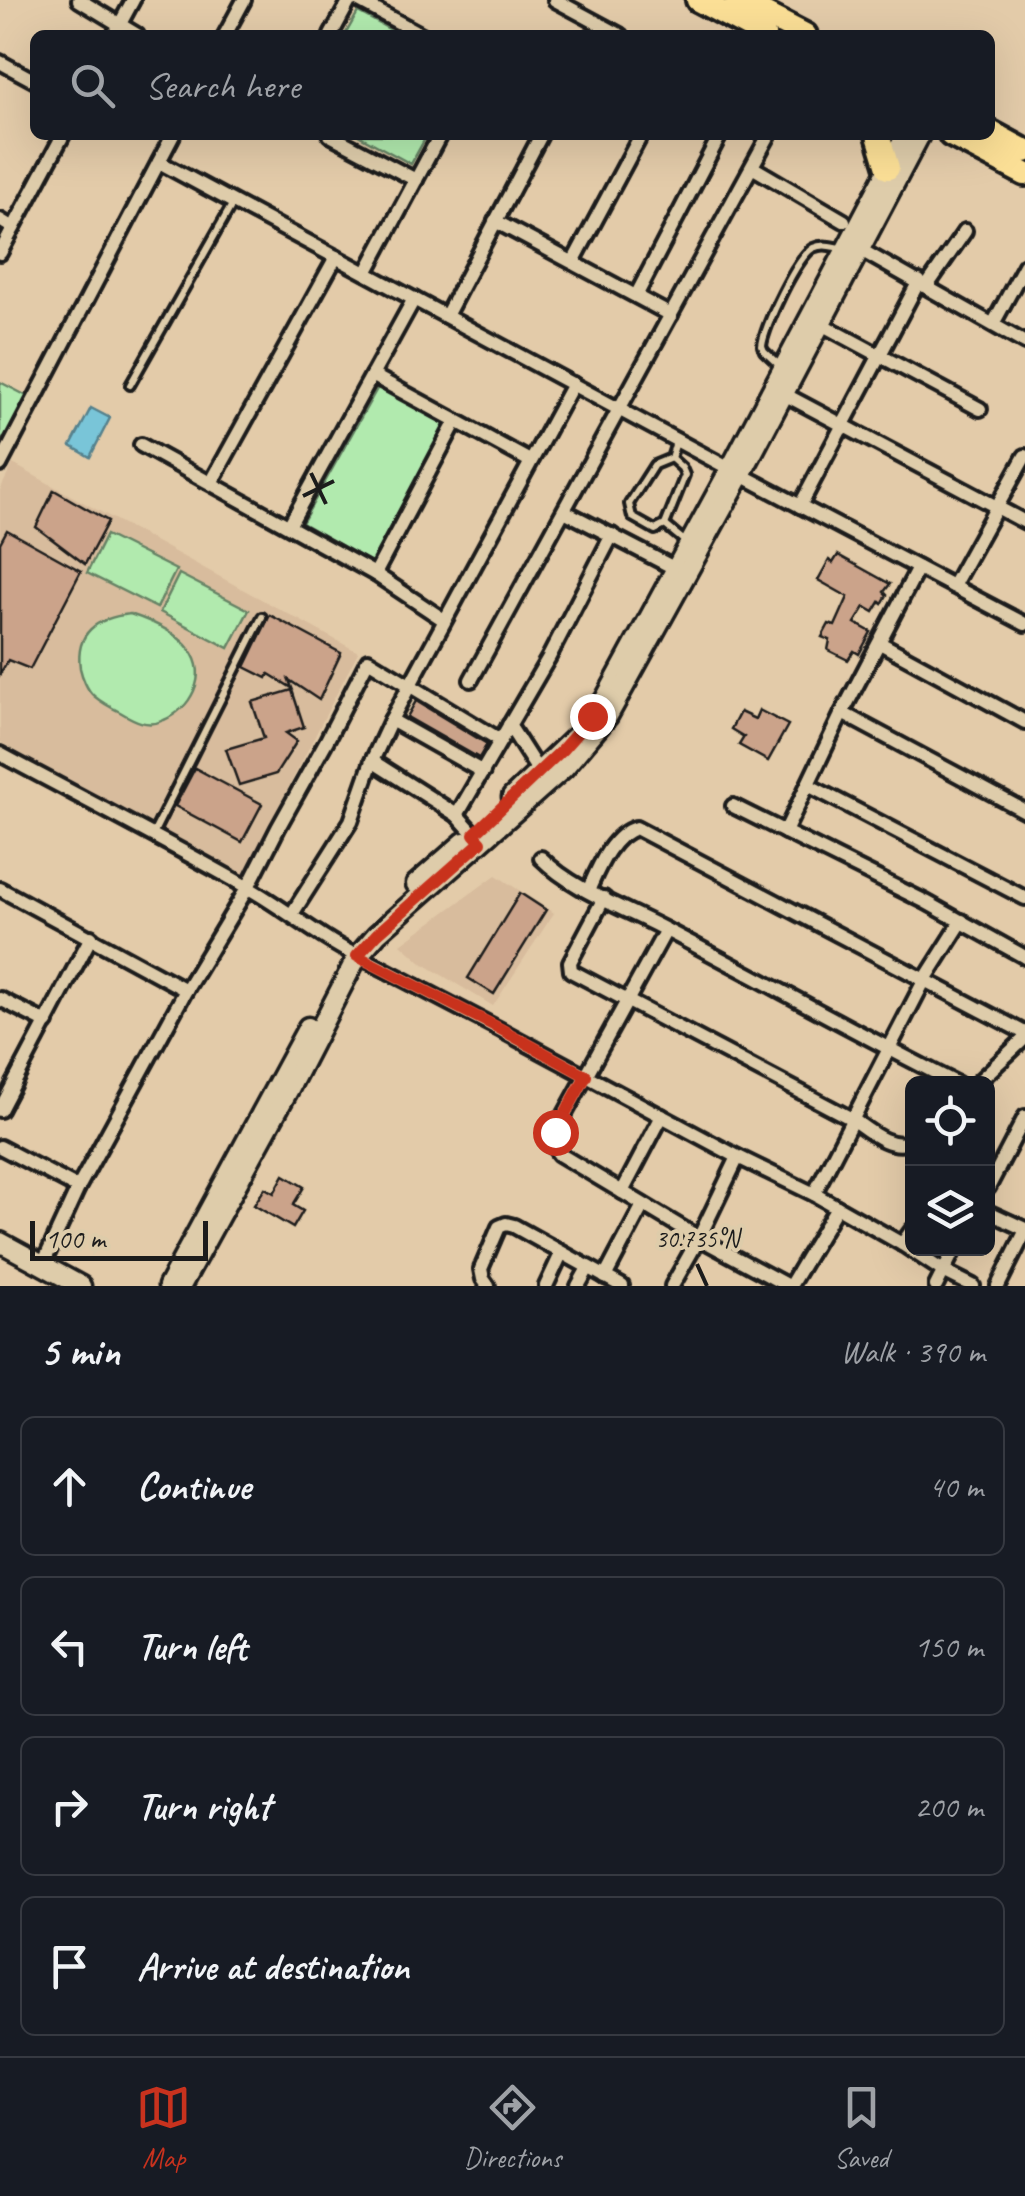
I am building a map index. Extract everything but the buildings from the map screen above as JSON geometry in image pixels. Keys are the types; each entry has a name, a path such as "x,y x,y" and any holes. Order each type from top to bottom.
{"highway":[{"path":"698,0 738,7 792,30"},
{"path":"738,7 759,30"},
{"path":"995,135 1025,151"},
{"path":"880,140 888,168"},
{"path":"961,140 1025,174"}],"street":[{"path":"78,0 117,30 134,0"},
{"path":"228,30 244,0"},
{"path":"334,30 350,0"},
{"path":"357,0 413,30"},
{"path":"555,0 597,30"},
{"path":"0,62 30,78"},
{"path":"0,253 60,140"},
{"path":"0,465 170,140"},
{"path":"340,140 416,180"},
{"path":"366,273 437,140"},
{"path":"446,316 538,140"},
{"path":"573,262 637,140"},
{"path":"636,296 717,140"},
{"path":"471,680 766,140"},
{"path":"477,838 564,768 608,716 903,140"},
{"path":"168,1286 353,955 477,838 579,733 605,698 689,545 784,394 917,140"},
{"path":"159,162 1025,624"},
{"path":"752,166 844,221"},
{"path":"0,220 14,228"},
{"path":"495,221 671,314"},
{"path":"800,506 922,283 965,231"},
{"path":"868,254 1025,343"},
{"path":"211,484 336,257"},
{"path":"992,324 1025,266"},
{"path":"289,526 414,299"},
{"path":"821,324 980,409"},
{"path":"372,374 530,461"},
{"path":"292,914 351,820 391,720 572,384"},
{"path":"784,394 1025,522"},
{"path":"376,574 456,421"},
{"path":"141,444 376,574 444,620"},
{"path":"953,586 1025,456"},
{"path":"564,510 676,568"},
{"path":"457,815 549,657 612,535"},
{"path":"785,832 918,568"},
{"path":"880,643 1025,722"},
{"path":"43,1264 78,1188 186,990 248,887 368,660 500,740"},
{"path":"842,713 1025,812"},
{"path":"391,720 482,772"},
{"path":"509,725 539,772"},
{"path":"0,754 248,887 353,955 814,1194 973,1286"},
{"path":"372,760 457,815 477,838"},
{"path":"808,785 1025,898"},
{"path":"733,806 962,920 1025,957"},
{"path":"588,891 616,840 636,828 1025,1036 1019,1054 987,1076"},
{"path":"541,858 567,881 942,1076"},
{"path":"0,889 186,990"},
{"path":"604,898 570,967 574,974 890,1142 905,1144"},
{"path":"814,1194 924,981 962,920"},
{"path":"666,930 555,1132 554,1147 559,1154 698,1238 788,1286 837,1207"},
{"path":"0,1110 91,937"},
{"path":"182,1286 289,1089 353,955"},
{"path":"0,999 47,1023"},
{"path":"622,1192 662,1116"},
{"path":"995,1175 1025,1117"},
{"path":"0,1147 78,1188"},
{"path":"672,1286 738,1157"},
{"path":"605,1277 643,1205"},
{"path":"995,1215 1024,1227 998,1286"},
{"path":"488,1286 481,1268 499,1227 506,1224 622,1286"},
{"path":"902,1244 905,1240"},
{"path":"0,1242 81,1286"},
{"path":"546,1286 562,1254"},
{"path":"936,1286 951,1256"},
{"path":"578,1286 588,1268"}],"lane":[{"path":"130,384 233,202"},
{"path":"784,368 762,346 771,312 807,252 822,246 846,249"},
{"path":"671,458 684,474 665,525 655,530 632,518 629,504 654,466 671,458 677,440"},
{"path":"665,525 689,545"},
{"path":"152,836 262,616"}],"shaded area":[{"path":"13,464 358,652 242,878 0,742 0,490"},
{"path":"496,875 554,913 493,1006 422,963 401,944"}],"green space":[{"path":"358,12 391,30 348,30"},
{"path":"367,140 424,140 411,164"},
{"path":"0,382 27,396 7,437 0,440"},
{"path":"378,387 446,425 371,562 302,523"},
{"path":"106,535 176,570 157,608 87,573"},
{"path":"179,574 249,610 229,648 160,612"},
{"path":"130,614 155,624 185,644 198,671 189,700 158,722 136,721 103,703 89,690 81,672 79,656 85,636 98,623"}],"water":[{"path":"91,408 110,418 90,457 71,446"}],"route":[{"path":"555,1132 586,1076 357,956 481,842 474,834 592,716"}]}
